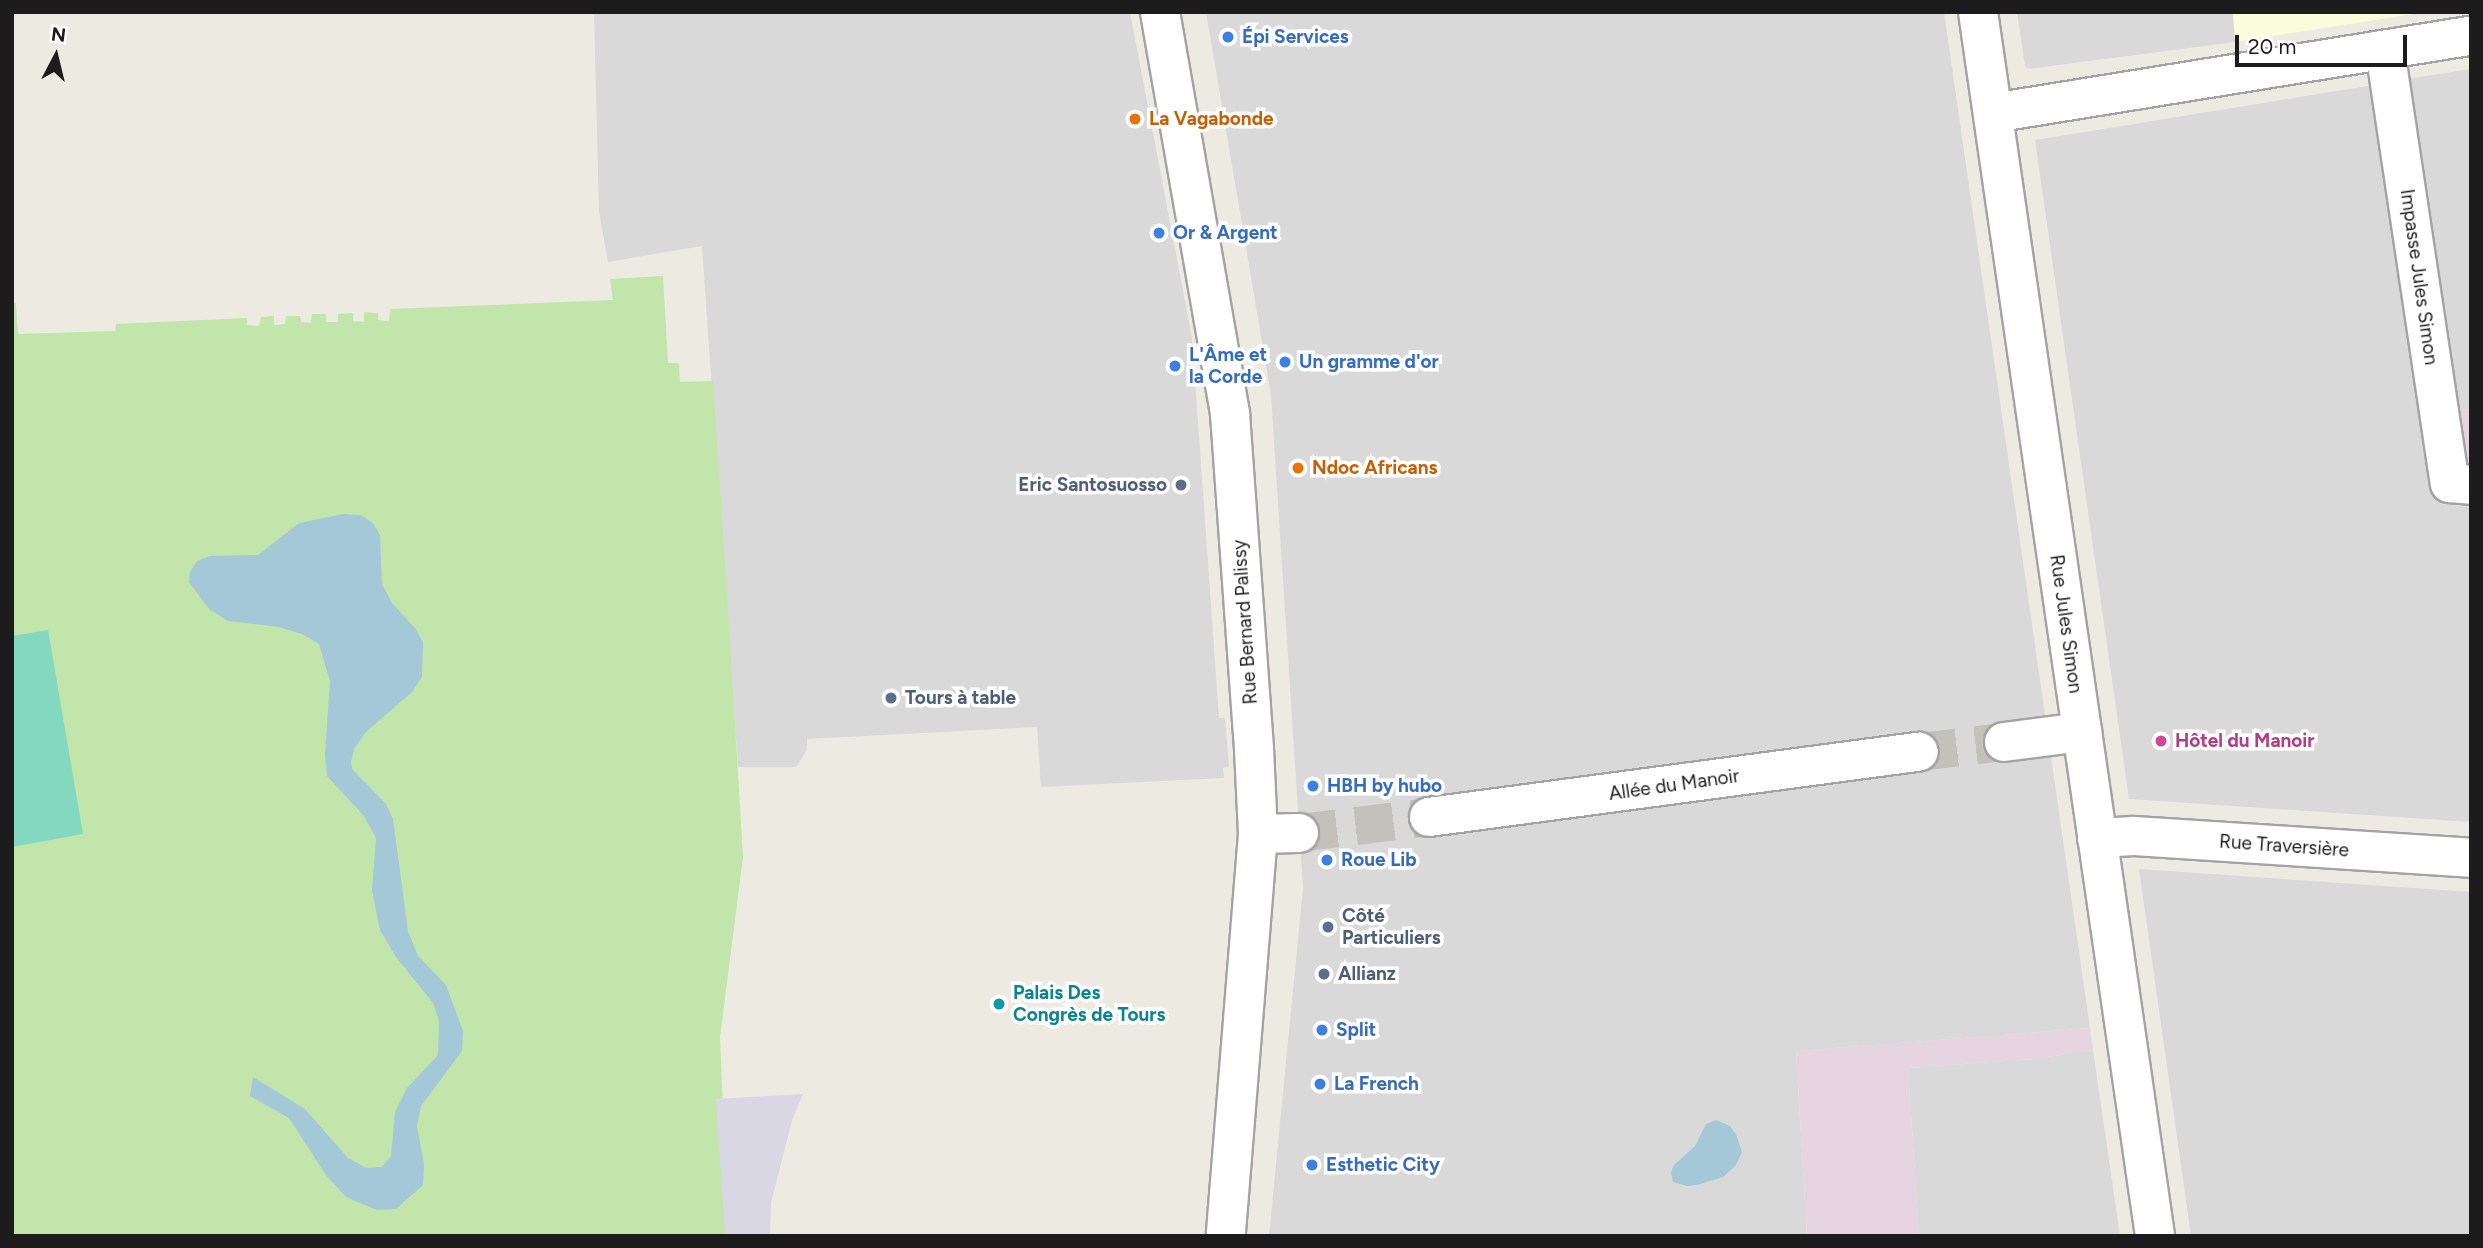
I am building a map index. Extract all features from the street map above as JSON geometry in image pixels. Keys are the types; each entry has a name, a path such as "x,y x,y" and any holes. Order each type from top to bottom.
{"street":[{"name":"Rue Bernard Palissy","path":"1160,12 1230,414 1258,834 1226,1236"},
{"name":"Rue Jules Simon","path":"1979,12 2155,1236"},
{"path":"1993,113 2471,36"},
{"name":"Impasse Jules Simon","path":"2385,50 2450,483 2471,485"},
{"path":"2004,742 2082,732"},
{"name":"Allée du Manoir","path":"1429,817 1919,752"},
{"path":"1258,834 1299,833"},
{"name":"Rue Traversière","path":"2097,838 2134,836 2471,858"}],"shaded area":[{"path":"594,12 1130,12 1192,338 1219,718 1225,718 1229,767 1223,768 1224,778 1041,787 1037,727 807,739 807,750 796,767 738,767 702,246 608,262 599,212"},
{"path":"1206,12 1944,12 2090,1028 1796,1051 1807,1236 1269,1236 1303,888 1271,395"},
{"path":"2017,12 2233,12 2235,42 2029,69 2025,66"},
{"path":"2233,12 2426,12 2235,42"},
{"path":"2471,69 2471,409 2459,411 2408,79"},
{"path":"2374,85 2441,504 2471,507 2471,822 2129,799 2035,140"},
{"path":"2471,409 2471,507 2441,504 2427,416"},
{"path":"2139,869 2471,892 2471,1236 2191,1236"},
{"path":"2090,1028 2093,1050 2035,1059 1908,1068 1919,1236 1807,1236 1796,1051"},
{"path":"2093,1050 2120,1236 1919,1236 1908,1068 2035,1059"},
{"path":"803,1094 792,1120 771,1203 770,1236 725,1236 716,1099"}],"green space":[{"path":"663,276 668,363 679,363 680,382 713,381 743,857 720,1037 728,1236 12,1236 12,303 16,303 18,334 115,331 116,324 247,318 247,325 259,326 261,317 274,316 274,325 285,324 286,316 300,316 301,322 311,323 312,314 326,314 326,322 338,322 338,314 353,313 353,321 364,322 364,312 378,313 378,320 389,321 390,309 613,300 610,279"},
{"path":"48,630 83,834 12,847 12,636"}],"water":[{"path":"343,514 361,515 373,523 380,535 382,584 392,603 415,628 423,642 422,677 412,692 366,732 354,749 351,762 352,769 386,804 393,819 408,931 418,956 446,985 463,1031 462,1051 421,1106 417,1126 424,1164 423,1185 396,1209 377,1210 346,1197 326,1175 289,1118 250,1096 253,1077 305,1109 348,1158 366,1168 382,1167 391,1156 395,1112 407,1088 438,1055 439,1021 433,1003 396,957 380,930 372,891 376,838 364,816 327,776 325,755 330,681 319,644 302,634 279,627 228,621 209,609 189,582 190,572 197,561 210,556 258,555 299,523"},
{"path":"1716,1120 1730,1126 1736,1134 1742,1152 1736,1165 1723,1177 1697,1185 1687,1186 1673,1182 1673,1166 1695,1146 1706,1124"}],"tunnel":[{"path":"1919,752 2004,742"},
{"path":"1299,833 1429,817"}],"place":[{"name":"Épi Services","path":"1228,37"},
{"name":"La Vagabonde","path":"1135,119"},
{"name":"Or & Argent","path":"1159,233"},
{"name":"Un gramme d'or","path":"1285,362"},
{"name":"L'Âme et la Corde","path":"1175,366"},
{"name":"Ndoc Africans","path":"1298,468"},
{"name":"Eric Santosuosso","path":"1181,485"},
{"name":"Tours à table","path":"891,698"},
{"name":"Hôtel du Manoir","path":"2161,741"},
{"name":"HBH by hubo","path":"1313,786"},
{"name":"Roue Lib","path":"1327,860"},
{"name":"Côté Particuliers","path":"1328,927"},
{"name":"Allianz","path":"1324,974"},
{"name":"Palais Des Congrès de Tours","path":"999,1004"},
{"name":"Split","path":"1322,1030"},
{"name":"La French","path":"1320,1084"},
{"name":"Esthetic City","path":"1312,1165"}]}
